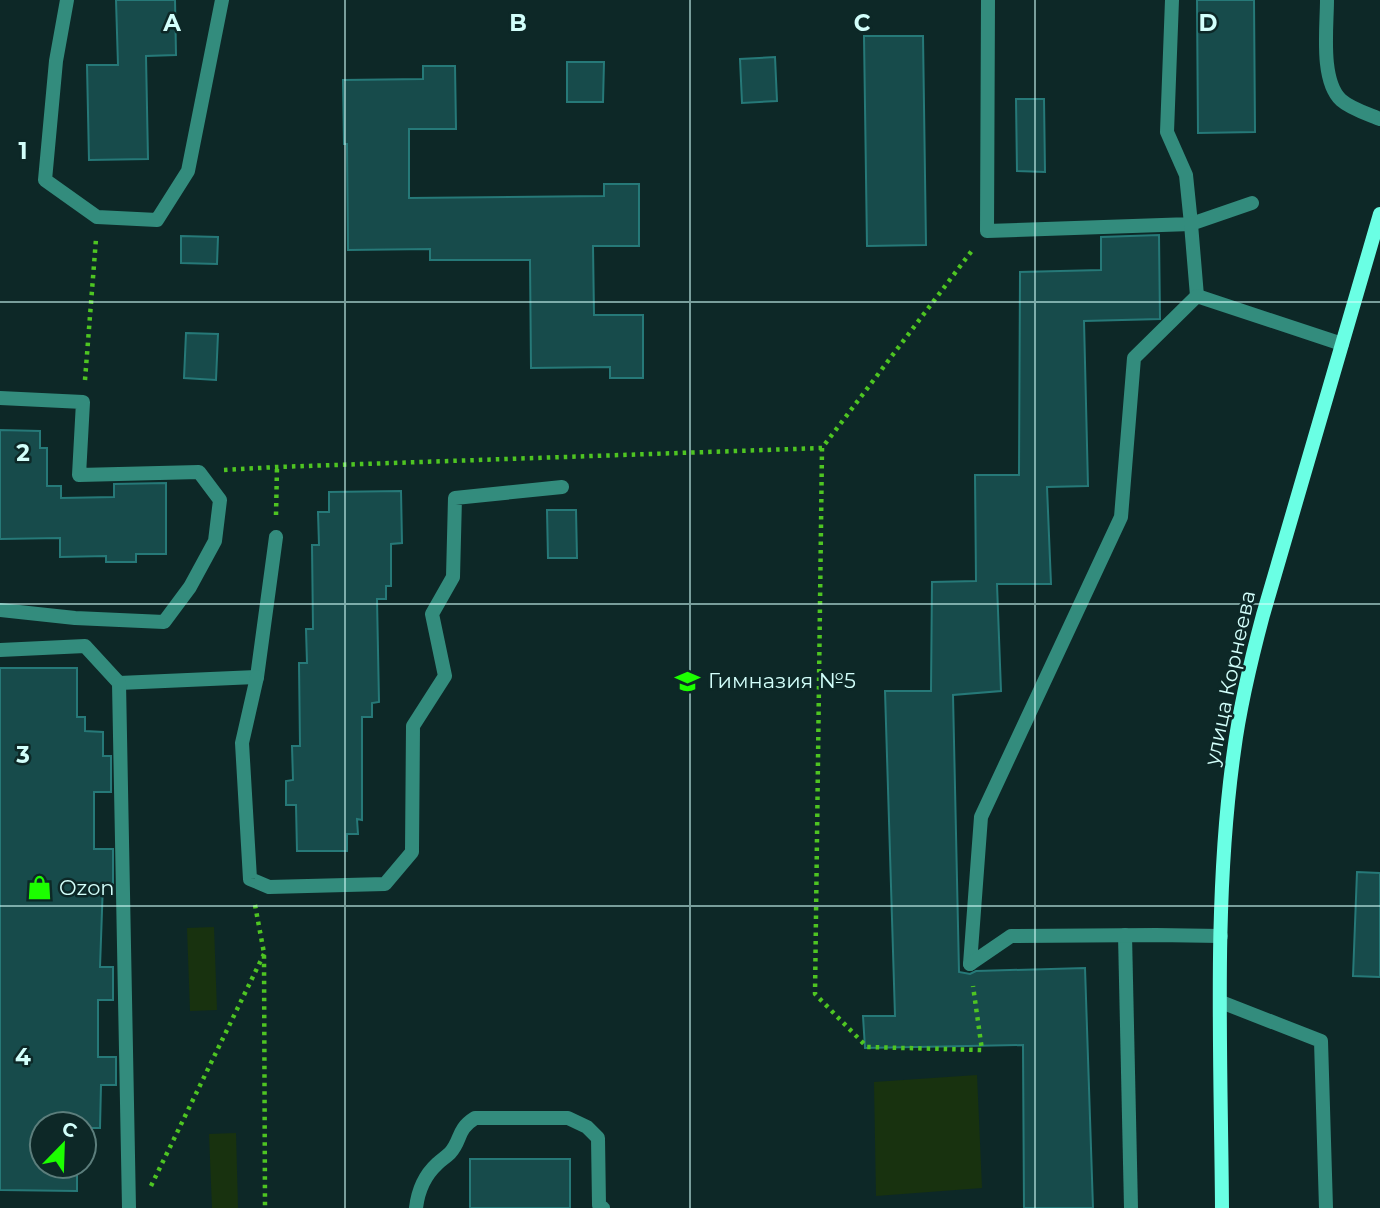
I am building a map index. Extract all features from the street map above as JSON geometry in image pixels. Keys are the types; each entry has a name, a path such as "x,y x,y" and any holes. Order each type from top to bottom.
{"street":[{"name":"улица Корнеева","path":"1222,1208 1221,936 1228,806 1234,752 1243,700 1271,585 1380,214"}],"lane":[{"path":"67,0 56,61 45,180 97,217 158,220 188,171 222,0"},
{"path":"988,0 987,231 1191,224 1252,203"},
{"path":"970,964 981,817 1121,517 1135,358 1197,296 1186,175 1167,132 1172,0"},
{"path":"1327,0 1327,60 1331,85 1346,104 1380,120"},
{"path":"1197,296 1342,345"},
{"path":"0,398 83,402 79,475 199,472 220,500 215,541 190,587 164,622 75,618 0,610"},
{"path":"276,537 257,677 242,743 250,879 270,887 385,884 412,852 413,726 445,676 432,614 453,577 455,498 562,487"},
{"path":"0,650 85,646 119,683 129,1208"},
{"path":"119,683 257,677"},
{"path":"1125,935 1131,1208"},
{"path":"970,964 1011,936 1221,936"},
{"path":"1221,1002 1321,1041 1326,1208"},
{"path":"416,1208 425,1177 451,1152 464,1125 475,1118 568,1118 587,1127 598,1138 599,1205 603,1208"}],"path":[{"path":"83,402 97,217"},
{"path":"970,964 982,1050 867,1047 815,994 822,447 987,231"},
{"path":"199,472 822,447"},
{"path":"276,537 277,467"},
{"path":"250,879 264,953 265,1208"},
{"path":"146,1196 264,953"}],"green space":[{"path":"214,927 217,1010 190,1011 187,928"},
{"path":"977,1075 982,1188 876,1196 874,1082"},
{"path":"236,1133 238,1208 212,1208 209,1134"}],"building":[{"path":"116,0 175,0 176,55 146,56 148,159 89,160 87,65 118,65"},
{"path":"1197,0 1254,0 1255,132 1198,133"},
{"path":"864,36 923,36 926,245 867,246"},
{"path":"775,57 777,101 742,103 740,59"},
{"path":"567,62 604,62 603,102 567,102"},
{"path":"423,66 455,66 456,129 409,129 409,198 604,196 604,184 639,184 639,246 593,246 594,315 643,315 643,378 610,378 610,367 531,368 530,260 430,260 430,249 348,250 347,144 344,144 343,80 423,79"},
{"path":"1016,99 1044,99 1045,172 1017,171"},
{"path":"1159,235 1160,319 1084,321 1088,486 1047,487 1051,584 997,584 1001,691 953,695 959,972 970,974 976,971 1085,968 1093,1208 1024,1208 1023,1045 865,1048 863,1016 895,1016 885,691 931,691 932,582 976,581 975,475 1019,475 1020,272 1101,270 1101,237"},
{"path":"181,236 218,237 217,264 181,263"},
{"path":"186,333 218,334 216,380 184,378"},
{"path":"0,430 40,431 40,448 47,448 47,486 61,486 61,498 114,497 114,484 166,483 166,554 136,554 136,562 106,562 106,556 60,557 60,538 0,539"},
{"path":"401,491 402,543 391,544 391,586 386,586 386,599 377,599 379,702 372,703 372,717 362,717 362,820 357,819 358,834 347,834 347,851 297,851 296,805 286,805 286,781 293,780 292,746 300,746 299,663 307,663 306,629 313,629 312,545 319,545 318,512 329,512 329,492"},
{"path":"547,510 576,510 577,558 548,558"},
{"path":"0,668 77,668 77,717 85,717 85,731 103,732 103,756 111,756 111,792 94,792 94,849 113,849 113,883 103,883 100,967 113,967 113,1000 98,1000 98,1057 116,1057 116,1085 101,1085 100,1128 98,1110 28,1110 28,1180 77,1180 77,1191 0,1190"},
{"path":"1357,872 1380,873 1380,977 1353,976"},
{"path":"470,1159 570,1159 570,1208 470,1208"}],"place":[{"name":"Гимназия №5","path":"688,681"},
{"name":"Ozon","path":"39,888"}]}
